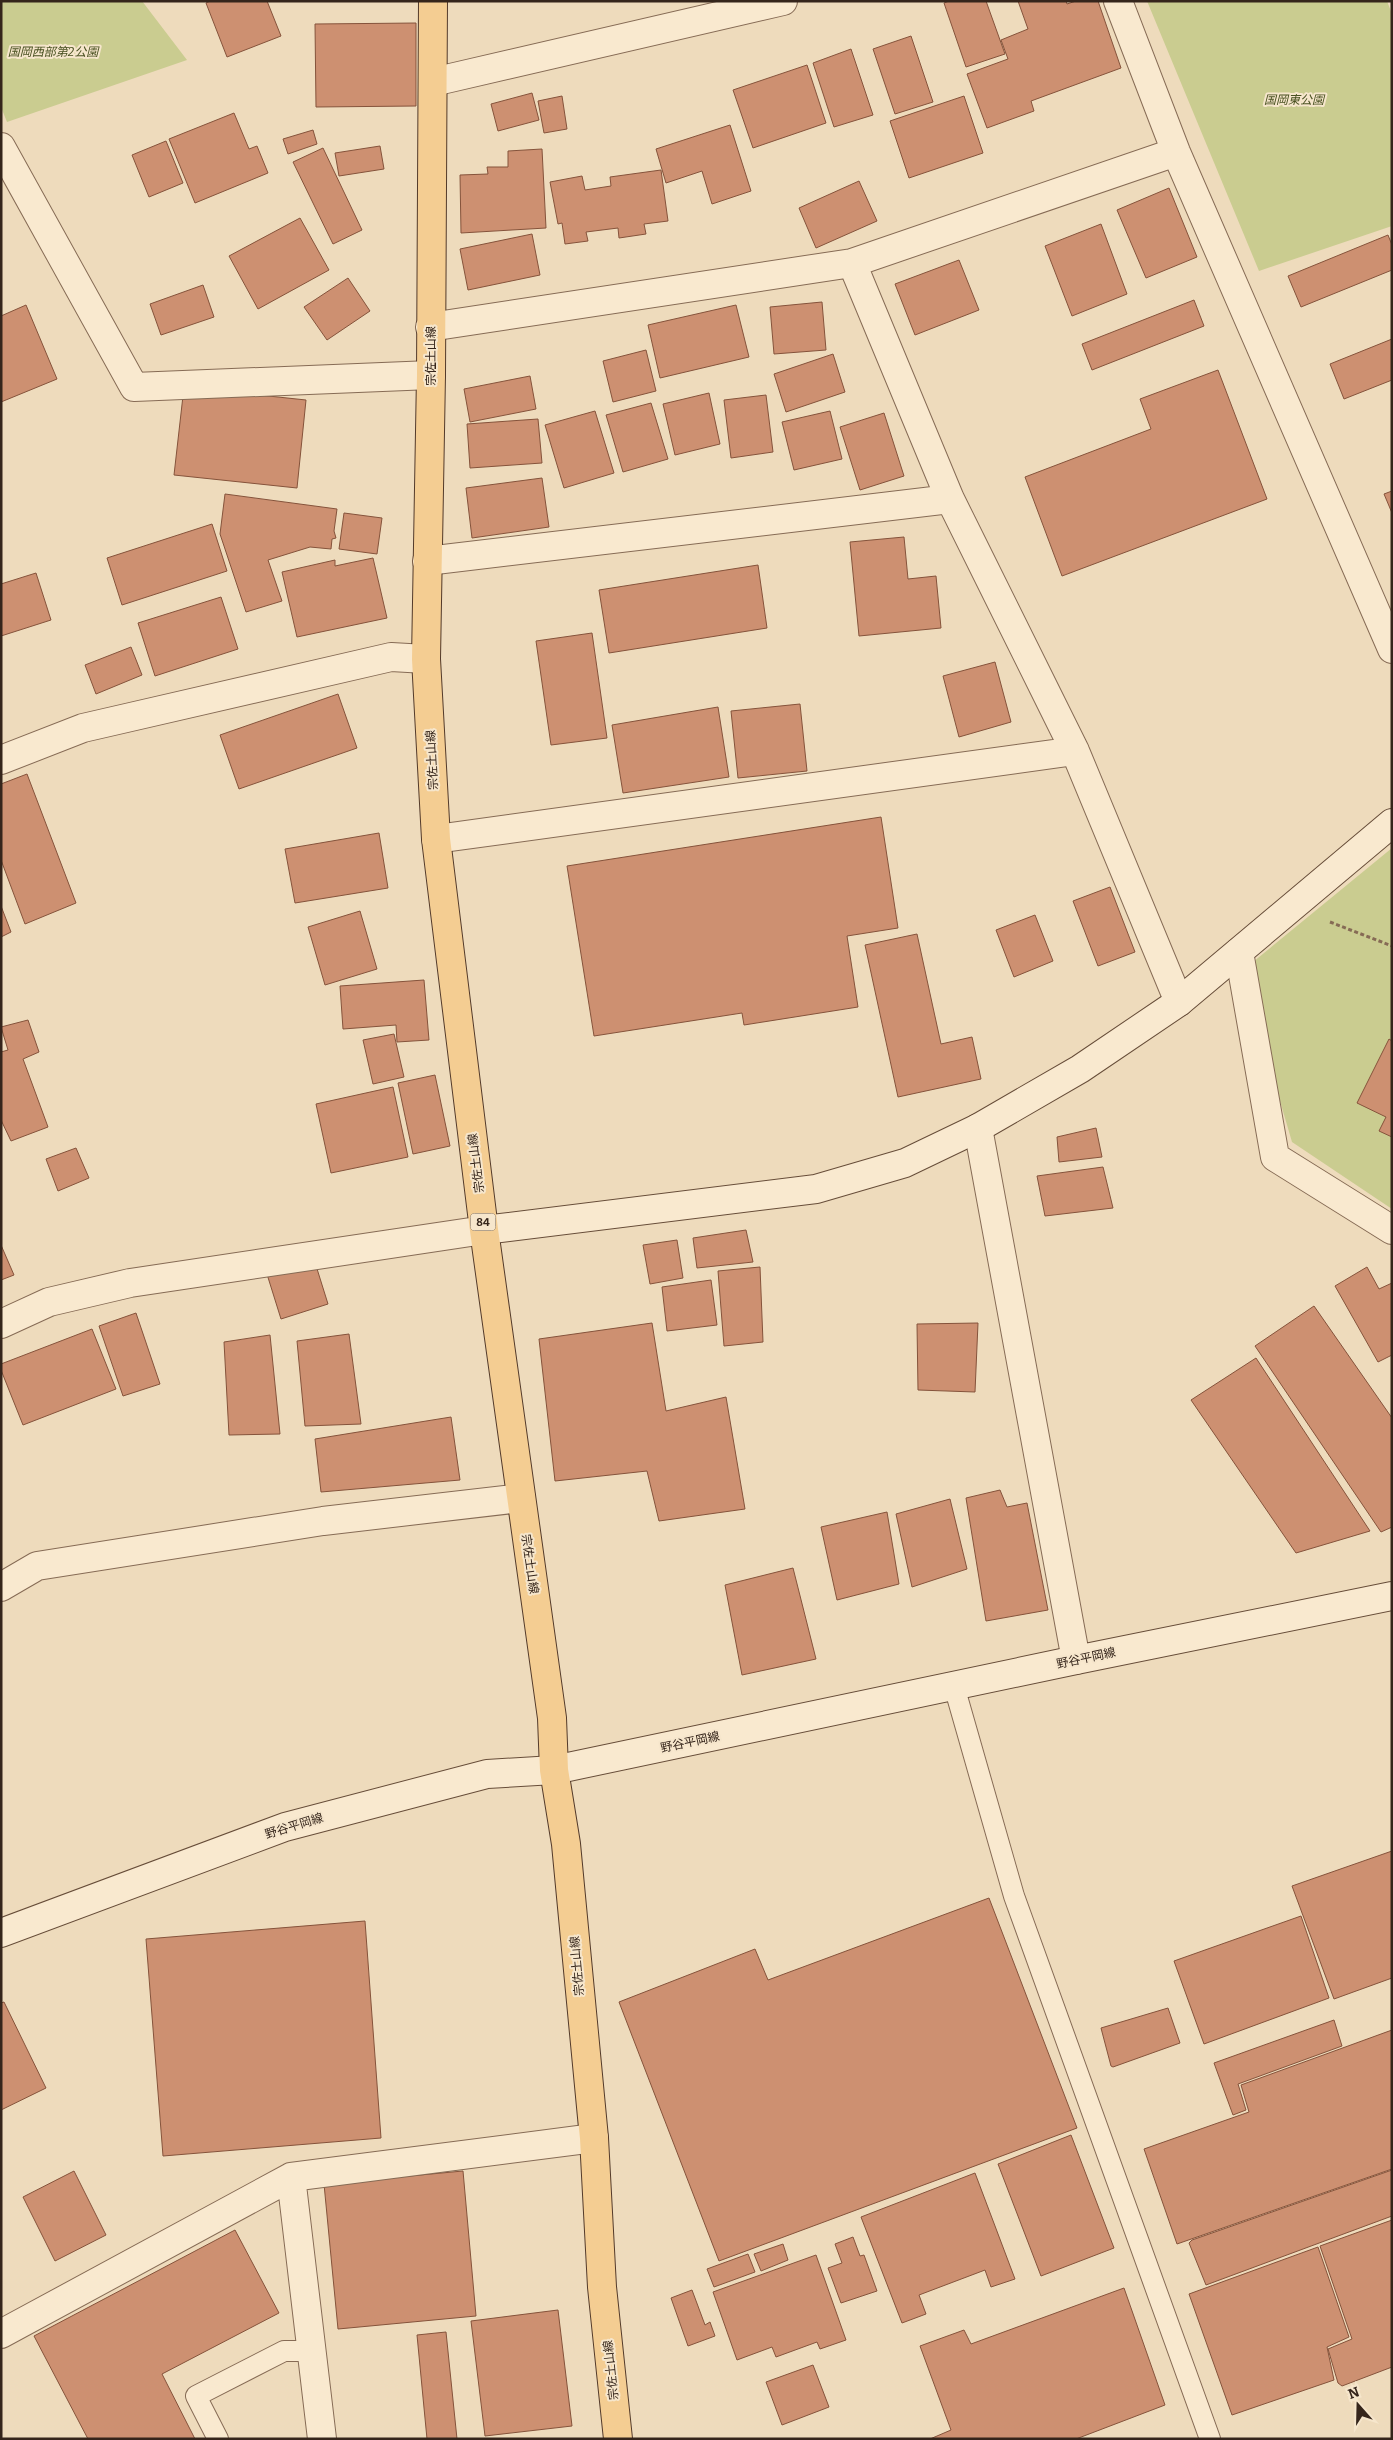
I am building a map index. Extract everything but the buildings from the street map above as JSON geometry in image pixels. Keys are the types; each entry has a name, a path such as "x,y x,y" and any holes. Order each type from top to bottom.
{"main road":[{"name":"宗佐土山線","path":"433,1 431,375 426,659 436,839 484,1230 552,1718 554,1770 566,1844 594,2138 602,2287 618,2439"}],"street":[{"path":"433,82 783,1"},
{"path":"1118,1 1176,152 1392,649"},
{"path":"1,147 134,387 431,375"},
{"path":"430,326 852,263 1176,152"},
{"path":"852,263 950,499 1075,751 1179,1002"},
{"path":"427,561 950,499"},
{"path":"1,760 83,728 391,657 426,659"},
{"path":"436,839 1075,751"},
{"path":"1,1324 49,1302 130,1283 484,1230 816,1189 905,1163 978,1128 1080,1069 1179,1002 1392,822"},
{"path":"1239,952 1275,1157 1392,1230"},
{"path":"978,1128 1076,1660"},
{"path":"1,1587 37,1566 323,1521 521,1498"},
{"name":"野谷平岡線","path":"1,1933 285,1827 487,1774 554,1770 1076,1660 1392,1596"},
{"path":"1,2334 292,2177 594,2138"},
{"path":"292,2177 322,2439"}],"lane":[{"path":"954,1686 1014,1896 1210,2439"},
{"path":"218,2439 196,2396 284,2351 312,2351"}],"path":[{"path":"1292,907 1392,946"}],"green space":[{"name":"国岡西部第2公園","path":"1,1 142,1 187,60 7,122 1,107"},
{"name":"国岡東公園","path":"1147,1 1387,1 1392,14 1392,226 1259,271"},
{"path":"1392,848 1392,1209 1292,1142 1242,971"}]}
